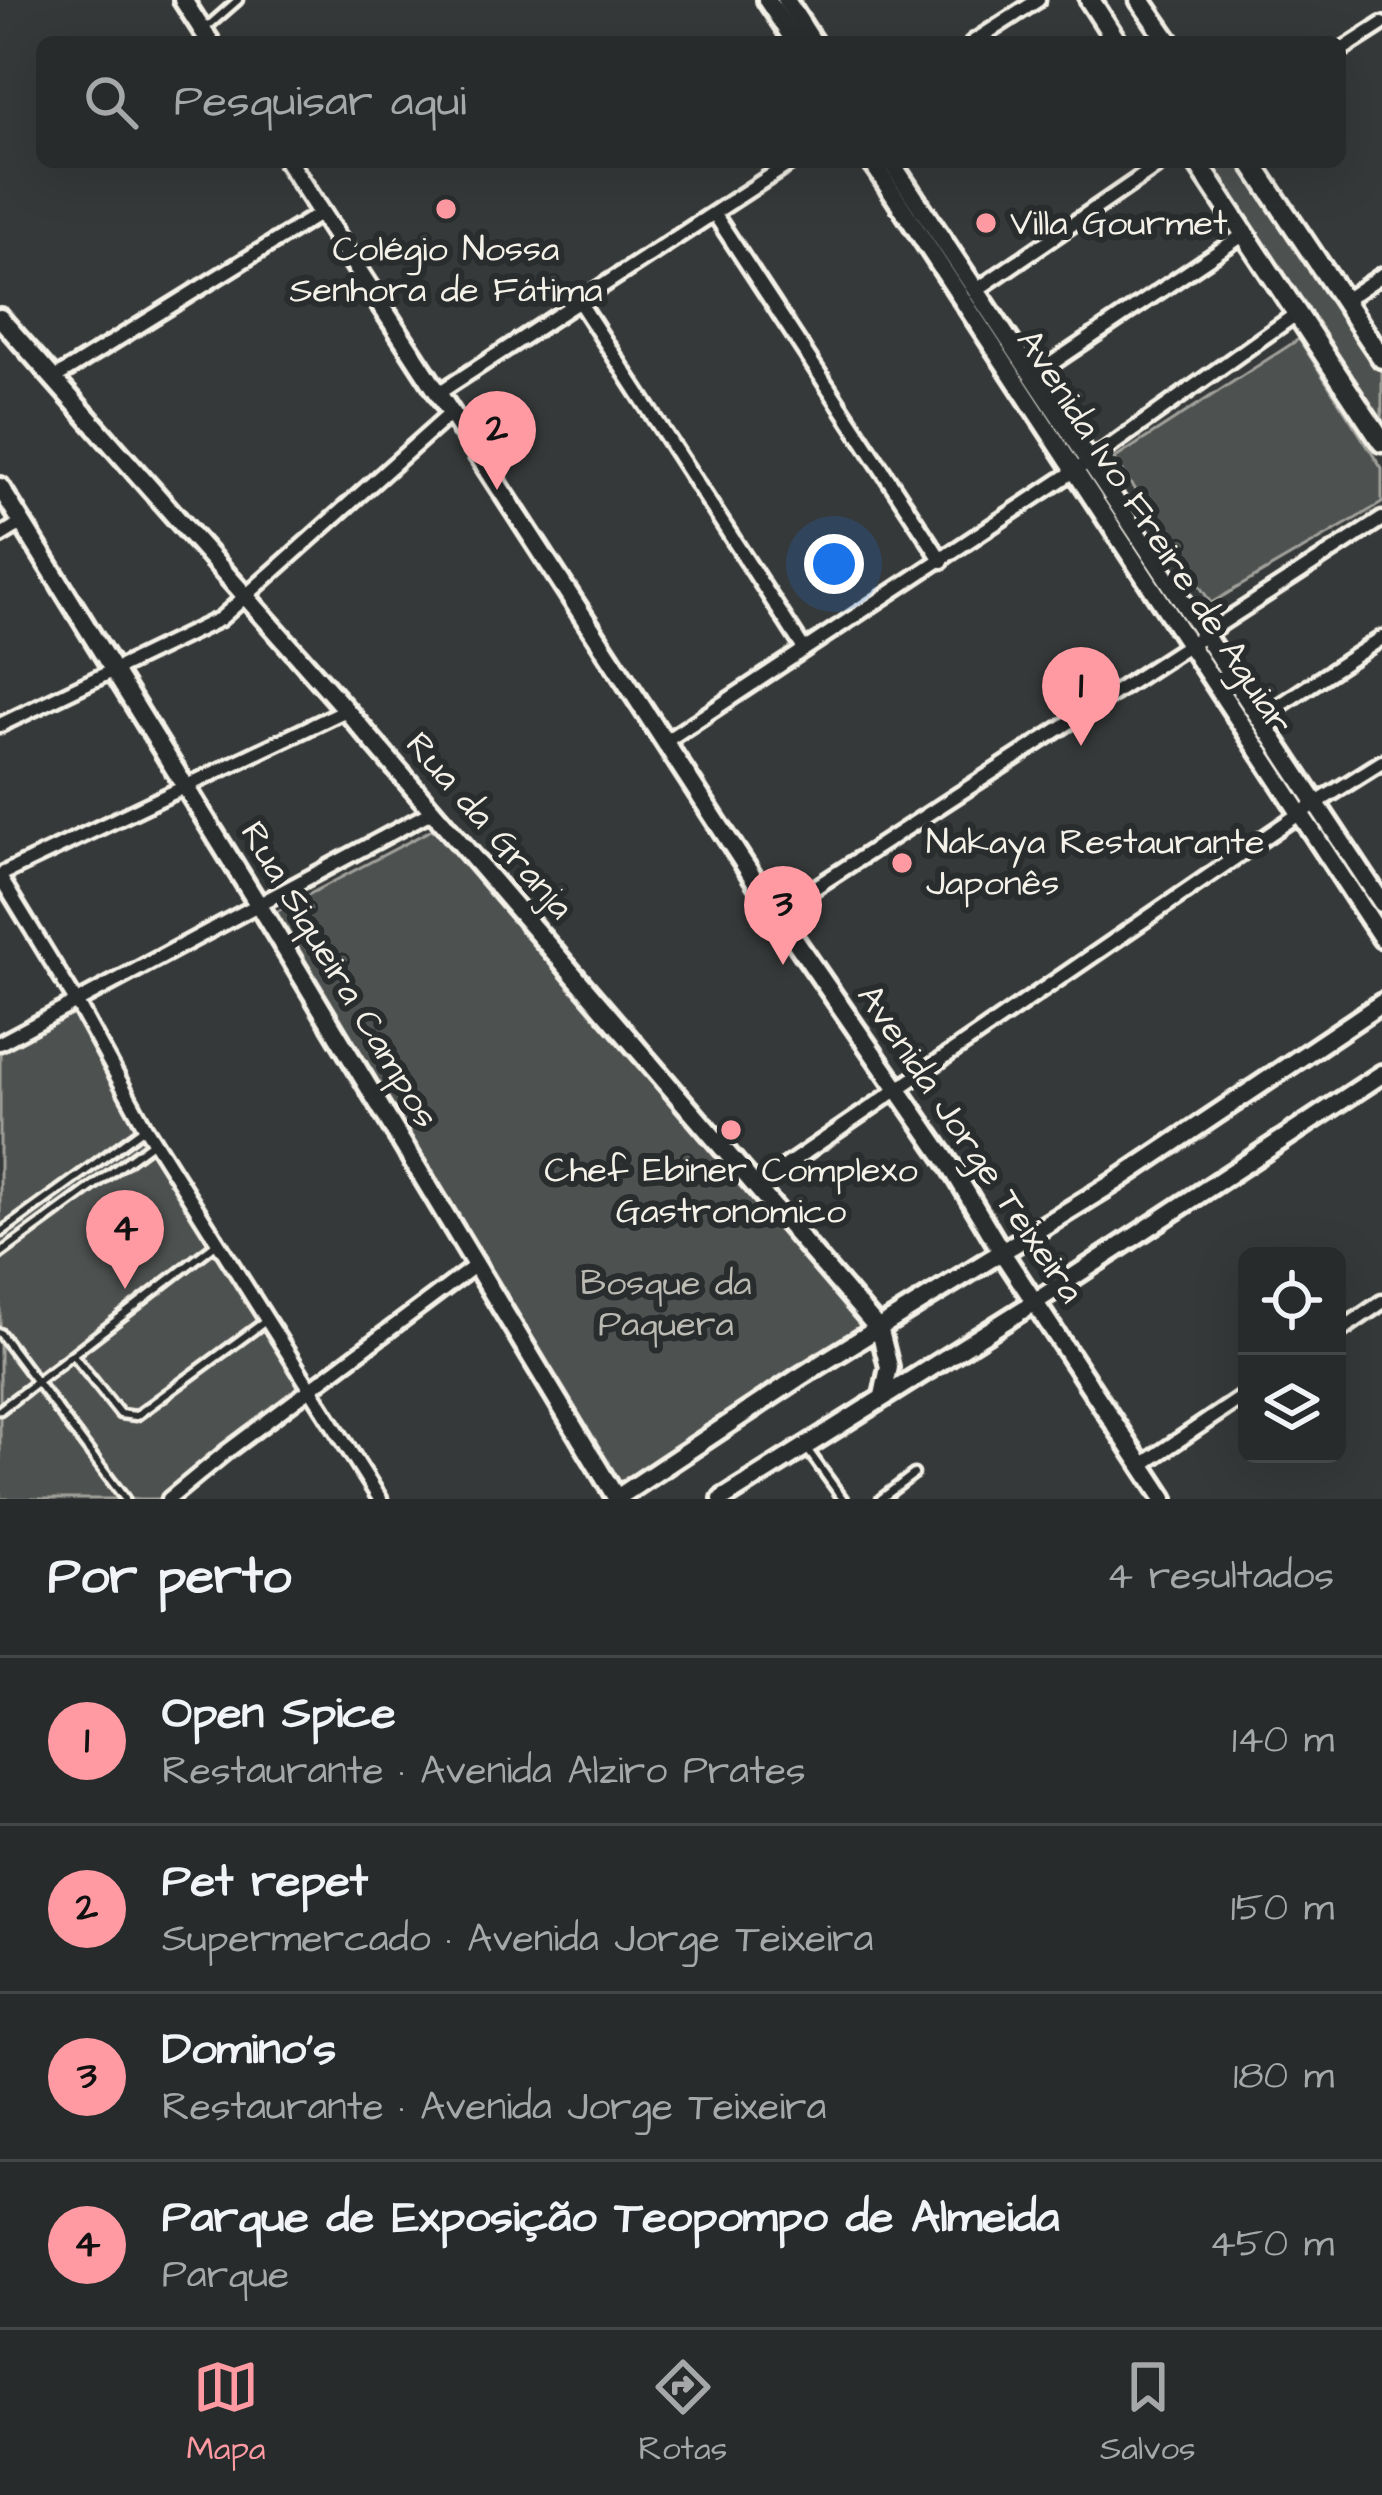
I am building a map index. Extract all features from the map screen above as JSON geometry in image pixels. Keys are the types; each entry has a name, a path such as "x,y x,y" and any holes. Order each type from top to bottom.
{"main road":[{"path":"1090,0 1114,36"},
{"path":"1140,0 1165,36"},
{"path":"1201,168 1381,438"},
{"path":"1255,168 1382,358"}],"street":[{"path":"183,0 207,36"},
{"path":"767,0 791,36"},
{"path":"785,0 809,36"},
{"path":"982,36 1038,0"},
{"path":"1346,47 1382,24"},
{"name":"Avenida Jorge Teixeira","path":"292,168 1164,1499"},
{"path":"437,394 783,168"},
{"name":"Avenida Ivo Freire de Aguiar","path":"876,168 1382,938"},
{"name":"Avenida Ivo Freire de Aguiar","path":"895,168 1380,894"},
{"path":"978,289 1153,168"},
{"path":"53,379 321,212"},
{"path":"715,215 942,561"},
{"path":"1032,377 1246,233"},
{"path":"1342,302 1382,275"},
{"path":"580,303 804,649"},
{"path":"666,741 942,561 1299,312"},
{"name":"Rua da Granja","path":"0,318 346,710 880,1331"},
{"path":"0,725 112,668 187,637 247,598 266,575 450,414"},
{"name":"Rua Siqueira Campos","path":"0,487 617,1499"},
{"path":"776,913 1382,519"},
{"path":"0,536 23,522"},
{"path":"1262,717 1382,638"},
{"path":"346,710 0,876 154,1141 270,1318 380,1499"},
{"path":"758,1185 896,1087 1382,762"},
{"path":"0,1042 431,812"},
{"path":"617,1499 799,1378 1115,1182 1382,1003"},
{"path":"722,1499 1035,1302 1382,1074"},
{"path":"169,1499 476,1265"},
{"path":"1346,1327 1382,1303"},
{"path":"880,1331 889,1367 883,1396"},
{"path":"1142,1465 1238,1400"}],"lane":[{"path":"207,36 238,0"},
{"path":"0,1233 146,1127"},
{"path":"0,1254 154,1141"},
{"path":"0,1410 220,1241"},
{"path":"73,1355 120,1414 136,1416 270,1318"},
{"path":"0,1334 125,1499"},
{"path":"805,1446 843,1499"},
{"path":"881,1499 914,1474"}],"green space":[{"path":"1203,168 1252,168 1382,362 1382,442"},
{"path":"1299,339 1382,469 1382,503 1211,603 1114,459"},
{"name":"Bosque da Paquera","path":"433,829 865,1329 624,1494 272,914"},
{"path":"77,1003 139,1115 315,1390 162,1499 0,1499 0,1047"}],"place":[{"name":"Colégio Nossa Senhora de Fátima","path":"446,209"},
{"name":"Villa Gourmet","path":"986,223"},
{"name":"Pet repet","path":"497,490"},
{"name":"Open Spice","path":"1081,746"},
{"name":"Nakaya Restaurante Japonês","path":"902,863"},
{"name":"Domino's","path":"783,965"},
{"name":"Chef Ebiner Complexo Gastronomico","path":"731,1130"},
{"name":"Parque de Exposição Teopompo de Almeida","path":"125,1289"}]}
